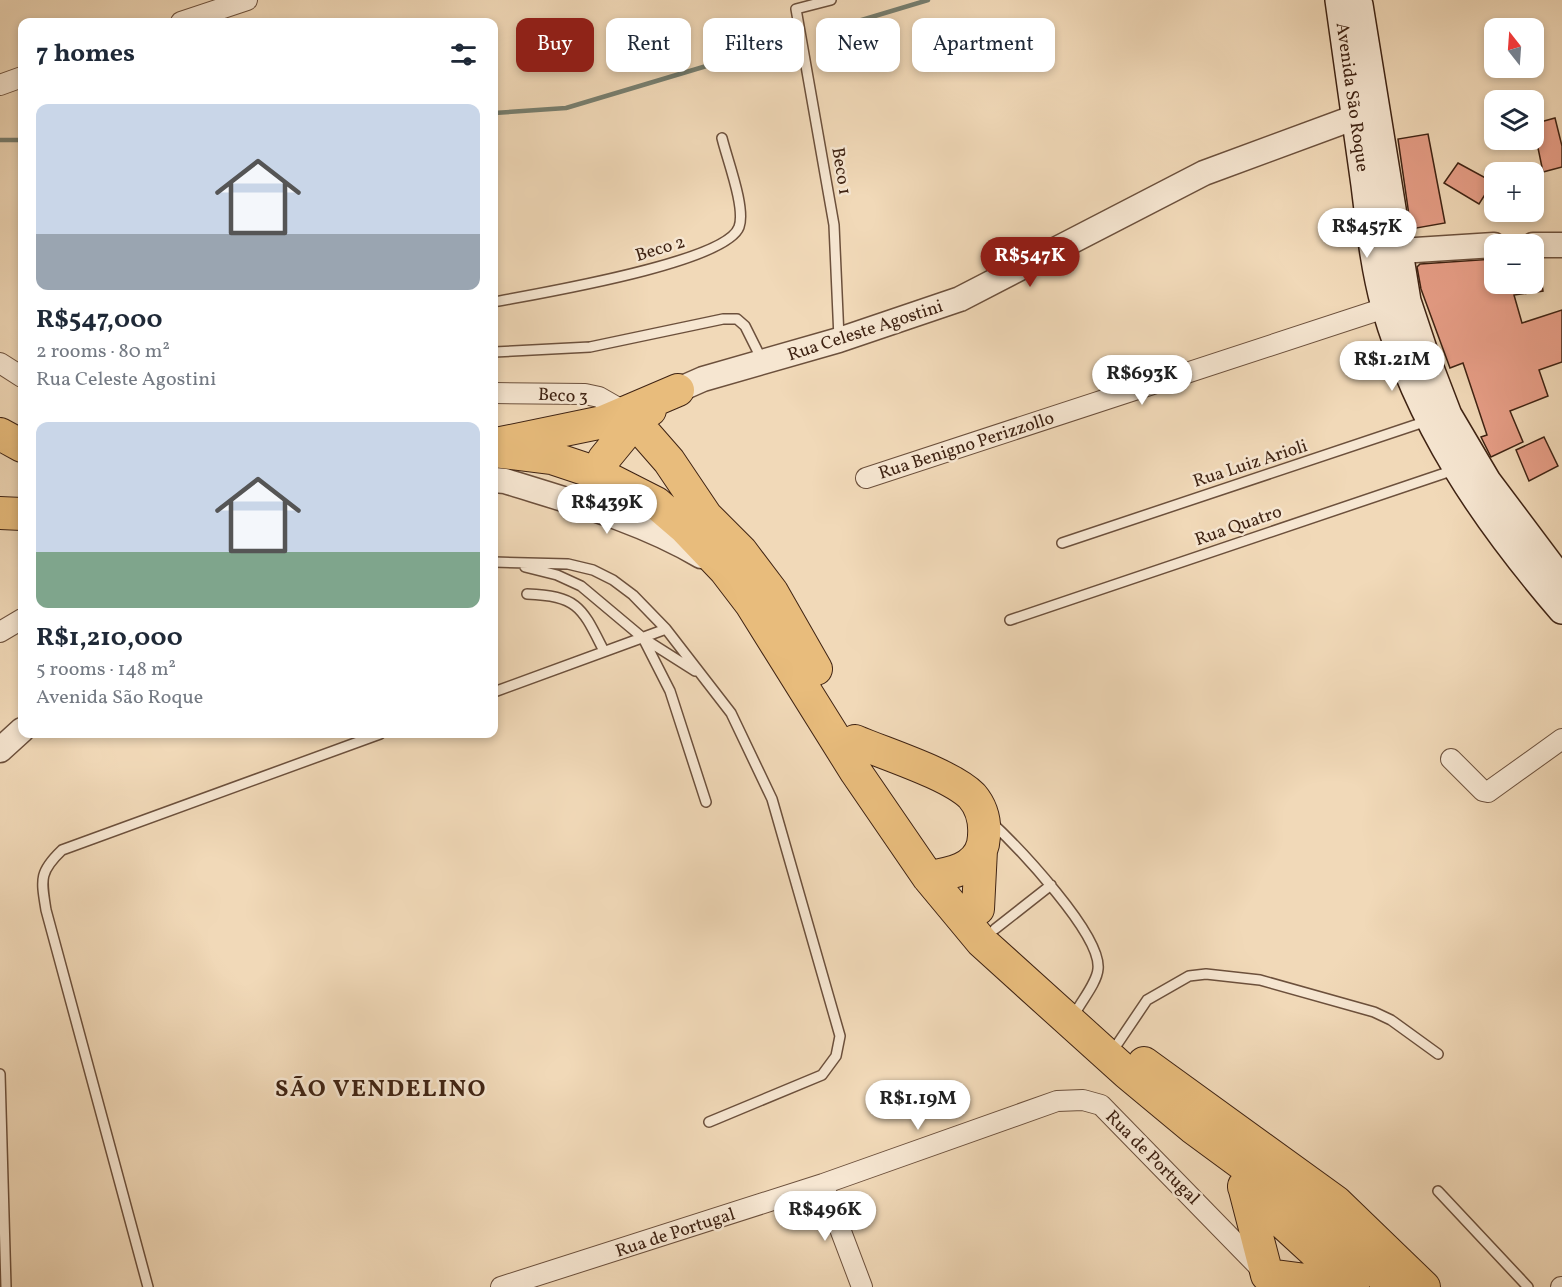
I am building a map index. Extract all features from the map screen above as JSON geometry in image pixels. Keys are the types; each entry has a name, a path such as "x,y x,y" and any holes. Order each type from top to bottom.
{"highway":[{"path":"498,444 632,416 678,390"},
{"path":"669,461 666,436 667,413 678,390"},
{"path":"604,459 632,416"},
{"path":"632,416 669,461 706,516 741,551 772,592 855,741 917,836 938,876 986,919 1077,1010 1118,1043 1336,1202 1408,1281"},
{"path":"0,434 18,445"},
{"path":"498,444 562,447 604,459 706,516"},
{"path":"498,444 597,473 656,503 684,527 725,570 752,604 856,772 938,876 982,942 1127,1073 1192,1127 1344,1239 1408,1281 1436,1287"},
{"path":"0,447 18,447"},
{"path":"0,456 18,465"},
{"path":"0,513 18,514"},
{"path":"855,741 950,781 972,796 983,814 985,831 981,850 986,919"},
{"path":"938,876 973,863 981,850"},
{"path":"1192,1127 1244,1186 1353,1287"},
{"path":"1244,1186 1267,1275"},
{"path":"1295,1235 1344,1239"},
{"path":"1267,1275 1295,1235"},
{"path":"1267,1275 1353,1287"}],"main road":[{"name":"Avenida São Roque","path":"1339,0 1400,251 1392,300"},
{"name":"Avenida São Roque","path":"1358,0 1365,113 1392,300 1438,418 1466,466 1498,530 1562,610"},
{"name":"Avenida São Roque","path":"1466,466 1487,481 1562,581"}],"street":[{"path":"194,18 247,0"},
{"path":"0,85 18,78"},
{"name":"Rua Celeste Agostini","path":"678,390 703,379 839,340 960,299 1204,174 1365,113"},
{"path":"1544,245 1562,245"},
{"path":"1400,251 1484,246"},
{"name":"Rua Benigno Perizzollo","path":"866,478 1392,300"},
{"path":"0,363 18,374"},
{"name":"Beco 3","path":"498,393 585,394 599,397 632,416"},
{"path":"498,480 623,518 668,536 725,570"},
{"path":"0,632 18,621"},
{"path":"0,750 18,734"},
{"path":"1451,759 1483,791 1488,792 1562,739"},
{"name":"Rua de Portugal","path":"501,1287 823,1184 1057,1101 1083,1100 1101,1105 1210,1214 1267,1275"},
{"path":"823,1184 862,1287"}],"lane":[{"name":"Beco 1","path":"831,0 796,9 834,225 839,340"},
{"name":"Beco 2","path":"498,301 663,267 730,240 739,229 741,215 722,138"},
{"path":"498,352 590,347 723,319 737,319 745,326 763,362"},
{"name":"Rua Luiz Arioli","path":"1062,543 1438,418"},
{"name":"Rua Quatro","path":"1010,620 1466,466"},
{"path":"498,562 568,564 593,570 633,595 666,629 731,713 772,799 840,1036 836,1056 822,1075 709,1122"},
{"path":"511,563 557,575 581,586 643,638 700,674"},
{"path":"527,594 553,595 569,600 584,612 604,651"},
{"path":"498,691 666,629"},
{"path":"643,638 670,691 706,802"},
{"path":"148,1287 46,910 41,879 46,865 62,850 369,738"},
{"path":"983,814 1018,847 1051,885 1094,947 1098,971 1077,1010"},
{"path":"986,919 1051,885"},
{"path":"1118,1043 1147,1000 1189,976 1206,974 1260,980 1374,1012 1391,1020 1438,1054"},
{"path":"0,1074 6,1287"},
{"path":"1438,1191 1528,1287"}],"building":[{"path":"1555,118 1562,146 1562,167 1544,172 1544,162 1541,162 1538,150 1544,150 1544,121"},
{"path":"1428,134 1445,223 1411,229 1398,139"},
{"path":"1458,163 1484,177 1484,196 1479,204 1444,183"},
{"path":"1484,260 1484,294 1521,294 1514,295 1522,323 1562,310 1562,362 1539,370 1548,396 1510,411 1523,442 1491,457 1481,437 1487,435 1463,363 1450,368 1421,289 1417,267 1420,264"},
{"path":"1544,437 1558,466 1529,481 1516,450"}],"waterway":[{"path":"868,18 928,0"},
{"path":"498,113 566,108 703,67"},
{"path":"0,140 18,140"}],"district":[{"name":"SÃO VENDELINO","path":"381,1088"}]}
